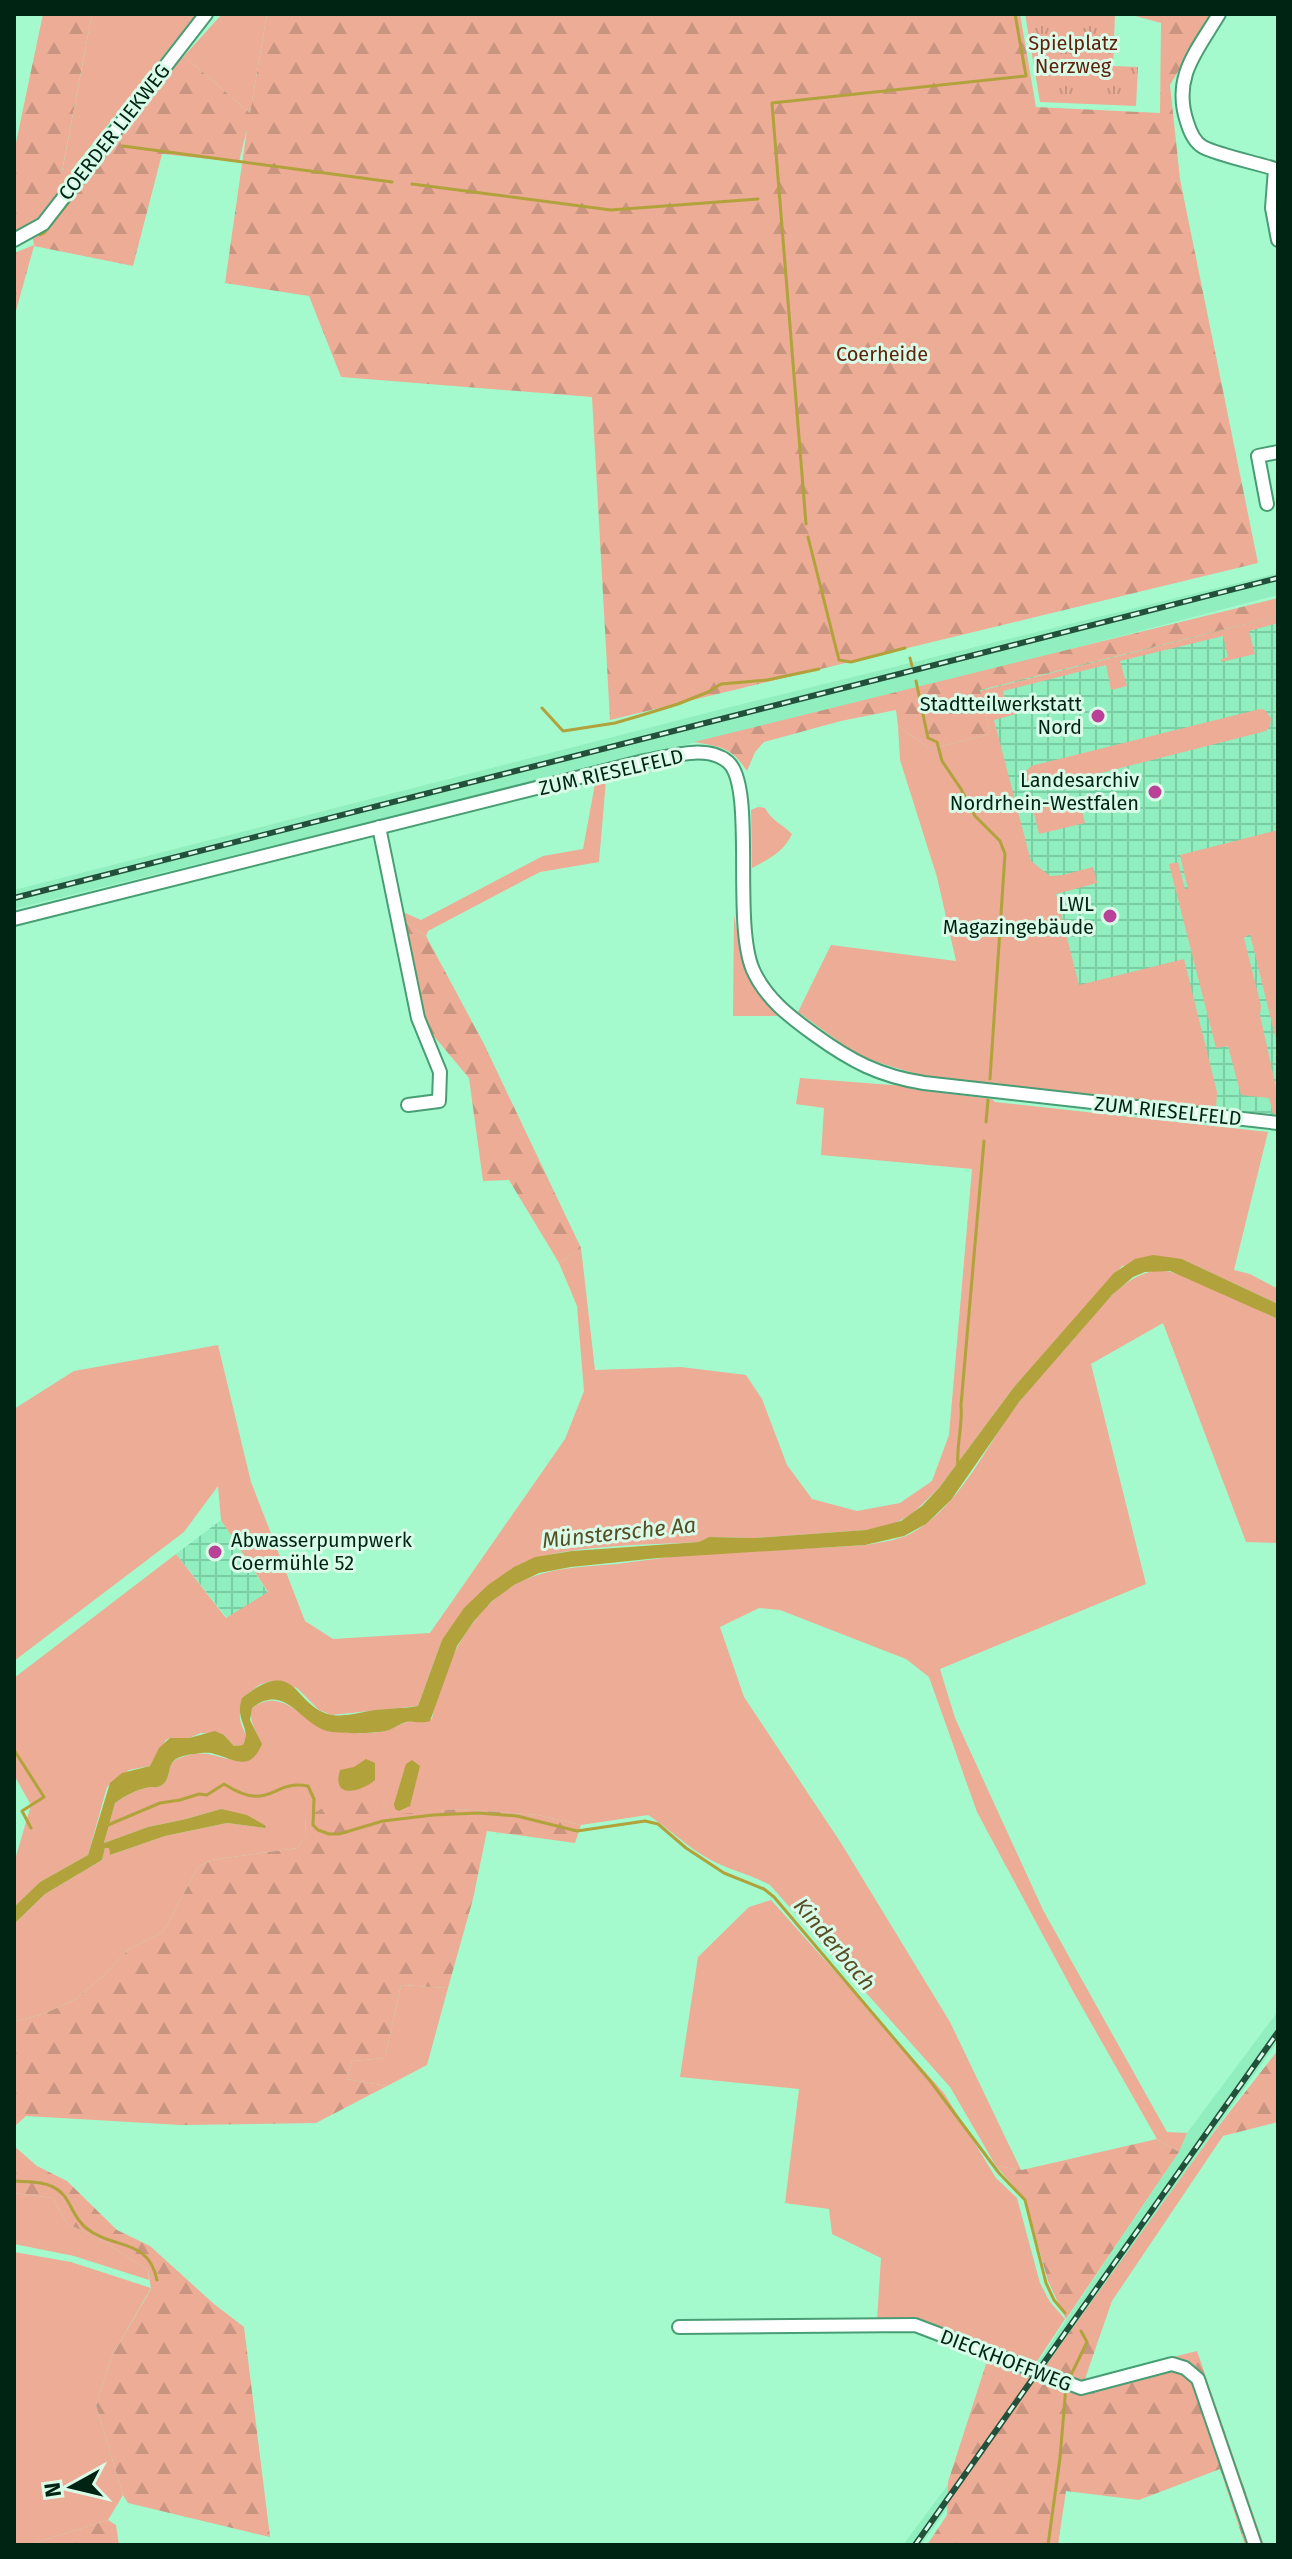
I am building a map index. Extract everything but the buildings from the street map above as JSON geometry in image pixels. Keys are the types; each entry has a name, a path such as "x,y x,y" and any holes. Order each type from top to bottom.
{"street":[{"name":"COERDER LIEKWEG","path":"14,240 43,224 206,14"},
{"path":"1219,14 1185,70 1181,94 1191,136 1203,147 1276,169 1272,208 1278,240"},
{"path":"1267,504 1258,456 1278,452"},
{"name":"ZUM RIESELFELD","path":"14,919 640,762 691,753 714,754 731,764 741,788 742,917 752,968 768,996 779,1007 837,1051 875,1071 924,1083 1278,1123"},
{"path":"379,827 418,1018 440,1072 439,1101 408,1105"},
{"name":"DIECKHOFFWEG","path":"679,2327 915,2325 1080,2388 1172,2364 1185,2368 1198,2379 1255,2545"}],"shaded area":[{"path":"1278,573 1278,595 983,672 14,909 14,890 730,707"},
{"path":"1278,611 1278,1115 1081,1093 979,686"},
{"path":"1153,1255 1182,1259 1278,1304 1278,1319 1170,1271 1145,1272 1133,1277 1112,1295 1019,1402 951,1500 926,1524 904,1536 865,1545 658,1558 539,1573 514,1585 492,1601 474,1621 457,1646 430,1721 406,1722 376,1732 333,1732 317,1727 284,1702 264,1701 252,1708 250,1720 262,1744 252,1758 241,1762 207,1753 177,1759 172,1762 162,1785 136,1791 115,1803 104,1843 148,1827 221,1809 247,1815 265,1828 227,1823 165,1836 110,1855 109,1848 105,1848 102,1860 45,1894 14,1924 14,1907 40,1882 88,1855 110,1783 122,1773 150,1766 159,1748 170,1738 189,1738 215,1731 224,1735 234,1746 243,1745 246,1733 240,1713 242,1698 274,1681 285,1682 309,1703 332,1715 418,1706 442,1640 464,1608 488,1585 535,1557 572,1551 699,1542 709,1537 754,1538 866,1530 901,1521 922,1506 939,1488 1014,1387 1114,1273 1135,1259"},
{"path":"221,1520 268,1593 227,1618 176,1554"},
{"path":"366,1759 375,1763 375,1780 362,1788 343,1790 338,1780 340,1770 354,1767"},
{"path":"412,1760 420,1766 410,1806 399,1811 394,1804 406,1764"},
{"path":"1278,2011 1278,2041 921,2545 903,2545 1028,2377 1179,2152 1187,2133"}],"green space":[{"name":"Coerheide","path":"43,14 92,14 62,171 79,162 184,56 250,113 267,14 1020,14 1036,107 1160,113 1161,23 1128,14 1212,14 1170,85 1180,179 1258,563 610,720 592,397 341,377 309,296 225,283 247,129 239,162 162,154 133,266 34,246 14,318 14,253 34,245 32,235 14,233 14,152"},
{"path":"92,14 197,14 78,162 62,172"},
{"path":"222,14 267,14 250,113 184,56"},
{"name":"Spielplatz Nerzweg","path":"1025,14 1115,14 1113,66 1138,67 1136,106 1040,102"},
{"path":"1278,598 1278,616 980,690 990,734 930,749 898,726 896,710 764,742 755,752 747,771 725,749 694,742"},
{"path":"1278,616 1278,623 1249,631 1255,654 1221,662 1221,659 1228,657 1223,636 1120,661 1127,686 1111,690 1106,665 1003,691 1008,712 1015,710 1016,714 994,720 1031,861 1050,876 1093,867 1097,883 1056,894 1079,985 1184,959 1217,1092 1216,1108 1125,1102 933,1079 860,1057 798,1012 831,945 956,961 937,877 900,760 898,726 930,749 990,734 980,691"},
{"path":"1260,709 1271,718 1266,731 1038,789 1025,783 1024,773 1031,766"},
{"path":"606,780 599,862 540,872 428,931 426,936 404,920 403,912 421,920 543,856 583,849 595,784"},
{"path":"1079,800 1085,823 1039,834 1033,810"},
{"path":"765,808 792,834 780,850 752,868 751,810"},
{"path":"1278,830 1278,1048 1250,934 1244,938 1261,1006 1260,1015 1278,1096 1278,1115 1273,1114 1269,1098 1241,1095 1228,1046 1216,1048 1169,864 1178,862 1185,889 1188,889 1180,855"},
{"path":"734,915 748,969 759,992 777,1016 733,1016"},
{"path":"404,920 426,936 484,1044 581,1248 559,1263 509,1180 483,1181 469,1078 427,1028"},
{"path":"800,1078 905,1086 992,1099 995,1102 1268,1132 1234,1270 1250,1274 1278,1289 1278,1304 1182,1259 1122,1266 1014,1387 939,1488 912,1514 892,1525 866,1530 754,1538 709,1537 700,1542 573,1551 527,1561 511,1570 442,1640 418,1706 332,1715 319,1710 297,1688 271,1681 259,1685 242,1698 240,1717 245,1735 243,1745 234,1746 224,1735 201,1733 189,1738 166,1740 150,1766 129,1770 107,1787 88,1855 40,1882 14,1907 14,1863 31,1805 14,1775 14,1678 176,1554 226,1618 268,1592 221,1520 218,1486 184,1532 14,1661 14,1409 74,1371 218,1345 251,1482 305,1621 333,1639 430,1633 565,1439 584,1391 577,1306 559,1263 581,1248 595,1370 681,1367 746,1375 762,1399 787,1465 812,1499 857,1511 900,1503 932,1481 949,1435 972,1169 821,1155 824,1108 796,1104"},
{"path":"1158,1270 1202,1283 1278,1319 1278,1543 1246,1542 1163,1323 1091,1364 1146,1584 940,1669 955,1718 1043,1910 1167,2132 1187,2133 1179,2152 1157,2139 977,1812 929,1677 906,1659 780,1610 759,1608 720,1627 744,1697 841,1843 950,2022 1021,2170 996,2166 950,2087 770,1885 718,1864 648,1815 581,1825 538,1815 459,1809 389,1816 383,1801 306,1818 305,1837 298,1848 211,1860 198,1867 163,1932 129,1949 74,2000 46,2013 14,2022 14,1924 45,1894 102,1860 105,1848 109,1848 110,1855 165,1836 227,1823 265,1828 221,1809 148,1827 104,1843 115,1803 136,1791 162,1785 174,1761 200,1753 242,1759 260,1749 251,1719 252,1708 275,1701 295,1709 324,1728 347,1733 379,1732 405,1723 425,1721 432,1719 450,1661 472,1624 500,1595 528,1578 565,1569 680,1556 865,1545 911,1533 948,1504 1019,1402 1107,1300 1135,1278"},
{"path":"373,1796 383,1801 389,1815 459,1809 538,1815 581,1825 575,1843 487,1831 473,1899 448,1988 401,1985 385,2058 352,2061 347,2079 387,2086 316,2123 181,2125 26,2116 14,2127 14,2022 46,2013 74,2000 129,1949 163,1932 198,1867 211,1860 298,1848 305,1837 306,1818 321,1809"},
{"path":"771,1900 944,2093 996,2178 1017,2198 1040,2283 1050,2302 1065,2319 1034,2366 877,2320 881,2258 832,2234 829,2209 785,2203 799,2089 680,2077 698,1957 749,1907"},
{"path":"401,1985 448,1988 427,2065 387,2086 347,2079 352,2061 385,2058"},
{"path":"1278,2050 1278,2122 1223,2136 1217,2128"},
{"path":"1217,2128 1223,2136 1112,2301 1097,2344 1087,2328 1077,2322"},
{"path":"1157,2139 1179,2152 1066,2319 1048,2281 1025,2199 996,2166 1022,2170"},
{"path":"14,2146 37,2166 67,2181 117,2230 150,2246 244,2327 270,2537 128,2503 96,2405 112,2356 151,2289 148,2270 94,2235 68,2225 53,2198 14,2193"},
{"path":"14,2193 53,2198 68,2225 94,2235 148,2270 149,2280 74,2256 14,2244"},
{"path":"14,2252 71,2262 151,2288 112,2356 96,2405 123,2495 108,2520 28,2545 14,2545"},
{"path":"1077,2322 1087,2327 1097,2344 1085,2379 1197,2351 1264,2545 1245,2545 1220,2469 1139,2500 1066,2491 1058,2545 927,2545 947,2515 948,2482 987,2361 1036,2380"},
{"path":"108,2520 116,2525 119,2545 28,2545"}],"waterway":[{"path":"806,524 772,103 1026,76 1015,14"},
{"path":"123,146 392,182"},
{"path":"40,235 102,160"},
{"path":"412,184 611,210 758,199"},
{"path":"808,537 839,660 851,662 905,648"},
{"path":"910,658 912,666"},
{"path":"542,708 563,731 639,716 678,704 721,684 767,680 819,669"},
{"path":"916,681 928,738 937,742 942,761 975,816 1000,841 1005,854 990,1079"},
{"path":"986,1122 988,1100"},
{"path":"958,1467 984,1141"},
{"path":"14,1750 44,1797 22,1811 31,1828"},
{"name":"Kinderbach","path":"108,1825 160,1803 207,1795 224,1784 252,1796 270,1794 296,1785 308,1786 314,1799 313,1825 329,1834 383,1821 478,1813 517,1816 577,1831 645,1821 658,1824 686,1848 724,1873 764,1889 774,1897 931,2082 999,2173 1025,2200 1046,2283 1065,2313"},
{"path":"14,2181 43,2183 58,2190 80,2223 96,2235 138,2250 152,2266 157,2280"},
{"name":"Kinderbach","path":"1069,2379 1087,2342 1081,2331"},
{"name":"Kinderbach","path":"1048,2545 1066,2386"}],"railway":[{"path":"14,898 1278,578"},
{"path":"915,2545 1278,2032"}],"place":[{"name":"Stadtteilwerkstatt Nord","path":"1098,716"},
{"name":"Landesarchiv Nordrhein-Westfalen","path":"1155,792"},
{"name":"LWL Magazingebäude","path":"1110,916"},
{"name":"Abwasserpumpwerk Coermühle 52","path":"215,1552"}],"water label":[{"name":"Münstersche Aa","path":"619,1532"}]}
